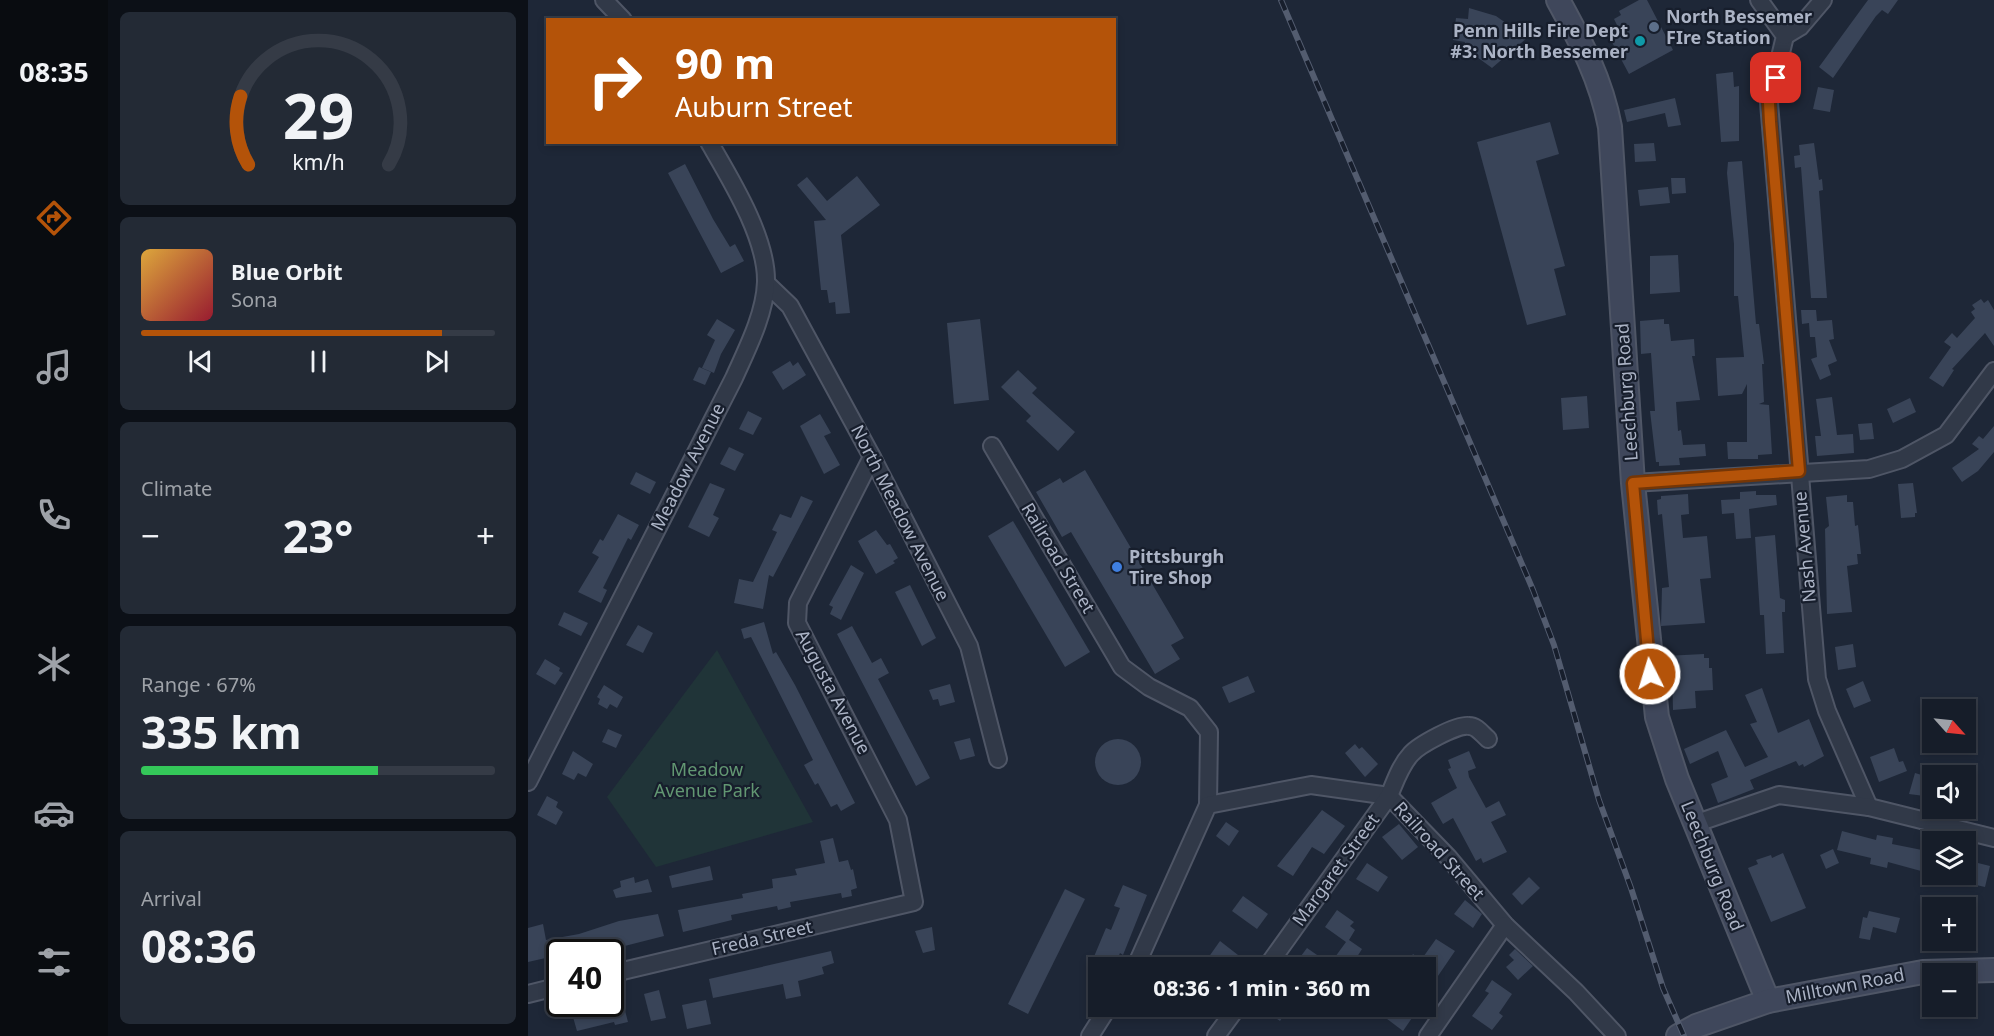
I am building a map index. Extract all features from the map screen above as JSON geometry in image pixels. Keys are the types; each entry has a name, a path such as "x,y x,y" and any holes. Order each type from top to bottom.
{"street":[{"path":"604,0 621,18"},
{"name":"Leechburg Road","path":"1558,0 1588,54 1604,95 1610,127 1633,483 1657,717 1695,824 1768,1001"},
{"path":"1759,0 1785,36 1800,27 1823,0"},
{"name":"Nash Avenue","path":"1785,36 1769,103 1817,679 1827,711 1869,807"},
{"name":"Meadow Avenue","path":"528,782 734,378 750,342 766,283 764,258 751,223 710,144"},
{"name":"North Meadow Avenue","path":"766,283 790,306 873,457 969,646 998,759"},
{"path":"1633,483 1799,471 1869,469 1927,448 1946,435 1994,371"},
{"name":"Railroad Street","path":"992,446 1122,667 1149,687 1190,708 1209,732 1208,805 1140,957"},
{"name":"Augusta Avenue","path":"873,457 795,612 797,623 898,820 914,902"},
{"name":"Margaret Street","path":"1274,957 1389,796 1402,766 1412,753 1431,741 1467,725 1475,727 1488,739"},
{"name":"Railroad Street","path":"1208,805 1311,785 1389,796 1448,857 1505,926 1576,992 1617,1036"},
{"path":"1695,824 1779,795 1869,807 1994,838"},
{"name":"Freda Street","path":"624,971 914,902"},
{"path":"1428,1036 1505,926"},
{"name":"Milltown Road","path":"1768,1001 1923,972 1994,970"},
{"path":"528,994 546,990"},
{"path":"1678,1036 1696,1026 1768,1001"},
{"path":"1090,1036 1102,1017"},
{"path":"1216,1036 1230,1017"}],"green space":[{"name":"Meadow Avenue Park","path":"717,650 813,822 656,867 607,797"}],"building":[{"name":"Penn Hills Fire Dept #3: North Bessemer","path":"1639,0 1647,0 1673,50 1629,74 1606,31 1617,25 1614,19 1621,15 1619,11"},
{"path":"1868,0 1898,0 1888,14 1882,10 1876,16 1833,78 1819,67"},
{"path":"1469,8 1496,16 1527,38 1492,68 1477,57 1463,53 1465,42 1453,40 1456,18 1468,19"},
{"path":"1733,72 1734,87 1739,86 1739,141 1721,142 1716,74"},
{"path":"1818,87 1834,90 1830,112 1813,109"},
{"path":"1675,98 1681,125 1668,127 1665,113 1627,122 1624,110"},
{"path":"1550,122 1559,154 1536,161 1565,266 1554,269 1566,315 1527,325 1477,142"},
{"path":"1654,143 1656,161 1635,162 1634,144"},
{"path":"1814,143 1819,180 1822,179 1823,190 1819,191 1827,298 1811,298 1801,167 1795,168 1794,156 1800,155 1799,145"},
{"path":"1742,161 1756,324 1759,324 1764,364 1762,364 1764,402 1759,404 1769,405 1772,454 1758,455 1758,459 1728,459 1727,442 1747,442 1747,384 1742,394 1718,396 1716,358 1744,357 1738,296 1734,296 1734,244 1727,173 1728,162"},
{"path":"685,164 730,247 735,244 744,261 721,273 668,173"},
{"path":"857,176 880,205 841,235 850,313 836,314 835,302 829,303 827,290 821,290 814,221 826,220 797,185 807,177 827,201"},
{"path":"1671,178 1685,178 1686,193 1672,194"},
{"path":"1668,187 1670,203 1640,206 1638,190"},
{"path":"1678,255 1680,292 1650,294 1650,256"},
{"path":"1981,299 1984,303 1988,300 1994,310 1994,346 1985,333 1952,369 1954,370 1943,387 1929,378 1951,347 1944,342 1952,333 1957,338 1975,318 1971,312 1975,309 1972,305"},
{"path":"1801,310 1816,310 1817,321 1832,320 1834,339 1829,340 1837,361 1828,365 1831,375 1820,380 1811,359 1817,357 1815,337 1810,337 1809,323 1802,324"},
{"path":"717,319 735,330 721,354 714,373 702,368 715,340 707,335"},
{"path":"980,319 989,400 954,404 947,323"},
{"path":"1664,319 1664,324 1669,324 1671,341 1694,339 1695,356 1692,356 1700,400 1676,402 1678,431 1681,430 1683,445 1705,444 1706,456 1679,458 1680,465 1659,466 1659,462 1656,462 1650,411 1655,411 1651,353 1641,354 1640,321"},
{"path":"790,361 793,366 798,362 806,375 783,390 772,372"},
{"path":"699,367 711,372 705,385 693,380"},
{"path":"1018,370 1037,388 1032,393 1075,432 1058,451 1026,421 1031,416 1001,387"},
{"path":"1587,396 1589,428 1563,430 1561,398"},
{"path":"1832,397 1837,435 1853,434 1854,453 1817,456 1815,436 1821,436 1816,399"},
{"path":"1910,398 1916,412 1893,423 1887,409"},
{"path":"748,411 762,418 753,435 739,429"},
{"path":"820,414 831,433 824,436 840,465 824,474 800,426"},
{"path":"1872,423 1874,439 1860,440 1858,424"},
{"path":"1994,426 1994,452 1978,471 1962,482 1952,468 1979,449 1972,444 1979,436 1983,439"},
{"path":"729,447 744,454 735,471 720,464"},
{"name":"Pittsburgh Tire Shop","path":"1085,470 1184,638 1171,645 1180,659 1155,674 1071,532 1062,537 1036,492 1060,478 1063,483"},
{"path":"636,472 656,482 650,494 630,484"},
{"path":"710,483 725,489 713,515 719,518 709,537 688,527"},
{"path":"1913,483 1917,513 1915,517 1901,518 1898,484"},
{"path":"1756,491 1756,495 1776,495 1777,505 1749,509 1751,538 1736,539 1734,513 1722,514 1721,500 1740,499 1740,492"},
{"path":"1688,494 1689,514 1681,515 1683,538 1707,536 1711,578 1700,579 1705,623 1661,626 1662,588 1669,587 1662,514 1658,515 1657,500 1661,499 1661,496"},
{"path":"1847,495 1847,502 1853,502 1861,554 1857,554 1858,564 1847,566 1852,612 1827,614 1825,529 1829,526 1826,497"},
{"path":"801,496 813,501 773,577 769,575 763,609 734,603 739,579 753,582 777,532 772,530 780,514 791,518"},
{"path":"618,514 639,525 631,540 628,538 603,588 607,590 601,603 578,592 599,557 592,553 600,539 603,541"},
{"path":"1013,521 1090,652 1065,667 988,536"},
{"path":"876,530 887,545 890,544 898,558 893,561 895,563 876,574 858,541"},
{"path":"1775,535 1780,598 1785,600 1785,612 1782,612 1784,653 1766,654 1764,615 1760,615 1755,537"},
{"path":"851,565 864,573 841,620 830,614 833,607 829,605"},
{"path":"910,585 936,638 922,646 895,592"},
{"path":"564,612 588,623 581,636 558,625"},
{"path":"764,622 773,654 776,652 795,685 855,803 841,811 837,804 831,807 818,783 815,785 804,765 813,760 751,637 744,639 741,629"},
{"path":"638,625 653,633 643,653 626,645"},
{"path":"852,626 872,663 881,658 889,673 878,679 930,778 916,786 837,634"},
{"path":"1853,644 1856,667 1838,670 1835,647"},
{"path":"1704,654 1704,658 1709,658 1709,668 1712,668 1713,690 1695,691 1696,708 1673,710 1672,668 1666,668 1665,656"},
{"path":"545,659 560,668 559,671 563,673 555,685 536,674"},
{"path":"1248,676 1255,692 1229,703 1222,687"},
{"path":"1863,681 1871,701 1854,708 1846,689"},
{"path":"950,684 955,702 940,706 938,699 933,700 929,690"},
{"path":"604,685 623,697 617,708 610,704 607,709 598,704 600,699 597,697"},
{"path":"1762,688 1778,733 1809,719 1824,756 1804,767 1803,764 1799,766 1796,761 1750,780 1754,789 1718,803 1711,784 1728,777 1718,751 1690,764 1684,749 1726,730 1745,767 1768,757 1750,724 1757,722 1745,695"},
{"path":"608,729 622,735 616,748 602,742"},
{"path":"970,738 975,756 960,760 954,742"},
{"path":"1118,739 1134,746 1141,762 1134,778 1118,785 1102,778 1095,762 1102,746"},
{"path":"1355,744 1359,749 1362,747 1378,764 1365,777 1345,753"},
{"path":"1894,748 1899,762 1903,761 1907,771 1879,782 1870,757"},
{"path":"573,751 593,764 586,777 578,773 574,780 562,774"},
{"path":"1469,751 1476,768 1468,771 1469,777 1486,808 1499,801 1506,815 1491,822 1507,852 1483,863 1481,858 1476,861 1453,818 1443,824 1431,803 1457,788 1448,769 1451,768 1448,760"},
{"path":"1915,773 1922,775 1922,796 1909,794"},
{"path":"547,796 558,802 556,807 563,812 556,825 537,815"},
{"path":"1322,810 1345,826 1324,854 1312,847 1293,876 1277,866"},
{"path":"1226,822 1239,831 1229,846 1216,836"},
{"path":"1399,824 1418,847 1402,860 1382,837"},
{"path":"1842,831 1876,840 1877,835 1893,838 1892,844 1922,850 1922,871 1888,862 1887,868 1870,864 1871,858 1837,850"},
{"path":"833,838 839,862 848,860 851,870 853,869 857,888 851,890 852,896 842,898 841,893 790,902 791,907 778,910 777,906 731,915 732,920 683,932 678,910 743,898 742,894 773,888 772,879 797,875 795,869 825,863 820,841"},
{"path":"1833,849 1839,863 1826,869 1820,855"},
{"path":"1783,853 1806,908 1771,922 1748,868 1758,864 1756,860 1771,855 1772,858"},
{"path":"1367,863 1388,877 1378,892 1356,879"},
{"path":"1978,863 1990,866 1985,887 1976,885"},
{"path":"710,866 713,880 672,888 669,876"},
{"path":"634,877 635,883 648,879 652,892 616,898 613,890 621,887 620,881"},
{"path":"1529,877 1540,888 1522,905 1512,894"},
{"path":"1123,885 1147,895 1123,955 1120,953 1118,957 1094,957 1106,928 1111,930 1120,908 1114,906"},
{"path":"1065,889 1085,899 1028,1014 1008,1004"},
{"path":"1243,896 1268,914 1257,929 1232,911"},
{"path":"1465,900 1482,914 1473,928 1454,914"},
{"path":"1337,910 1354,922 1350,926 1355,930 1349,940 1362,949 1357,957 1335,957 1346,942 1325,927"},
{"path":"1869,911 1900,918 1896,933 1873,927 1870,940 1859,938 1863,917 1867,918"},
{"path":"658,914 664,936 624,946 624,939 552,939 579,934 619,921"},
{"path":"543,924 546,958 528,962 528,928"},
{"path":"932,927 935,950 923,953 915,931"},
{"path":"1436,939 1455,951 1436,979 1436,957 1423,957"},
{"path":"1220,941 1238,955 1237,957 1209,957"},
{"path":"1307,948 1320,957 1300,957"},
{"path":"1515,949 1533,966 1518,980 1506,967 1514,960 1509,955"},
{"path":"831,951 834,963 822,967 824,974 798,981 801,996 786,999 783,984 713,998 709,979"},
{"path":"1492,980 1512,994 1499,1013 1503,1016 1492,1030 1472,1016 1489,993 1485,991"},
{"path":"659,990 666,1018 651,1021 644,994"},
{"path":"706,1000 711,1024 687,1029 682,1005"},
{"path":"624,1007 628,1022 615,1025 614,1022 577,1031 573,1017 624,1017"},
{"path":"1385,1017 1413,1017 1403,1031"}],"railway":[{"path":"1281,0 1533,590 1554,645 1599,800 1631,888 1663,988 1684,1036"}],"place":[{"name":"North Bessemer FIre Station","path":"1654,27"},
{"name":"Penn Hills Fire Dept #3: North Bessemer","path":"1640,41"},
{"name":"Pittsburgh Tire Shop","path":"1117,567"}],"route":[{"path":"1650,674 1633,483 1799,471 1770,122 1769,103 1776,78"}]}
